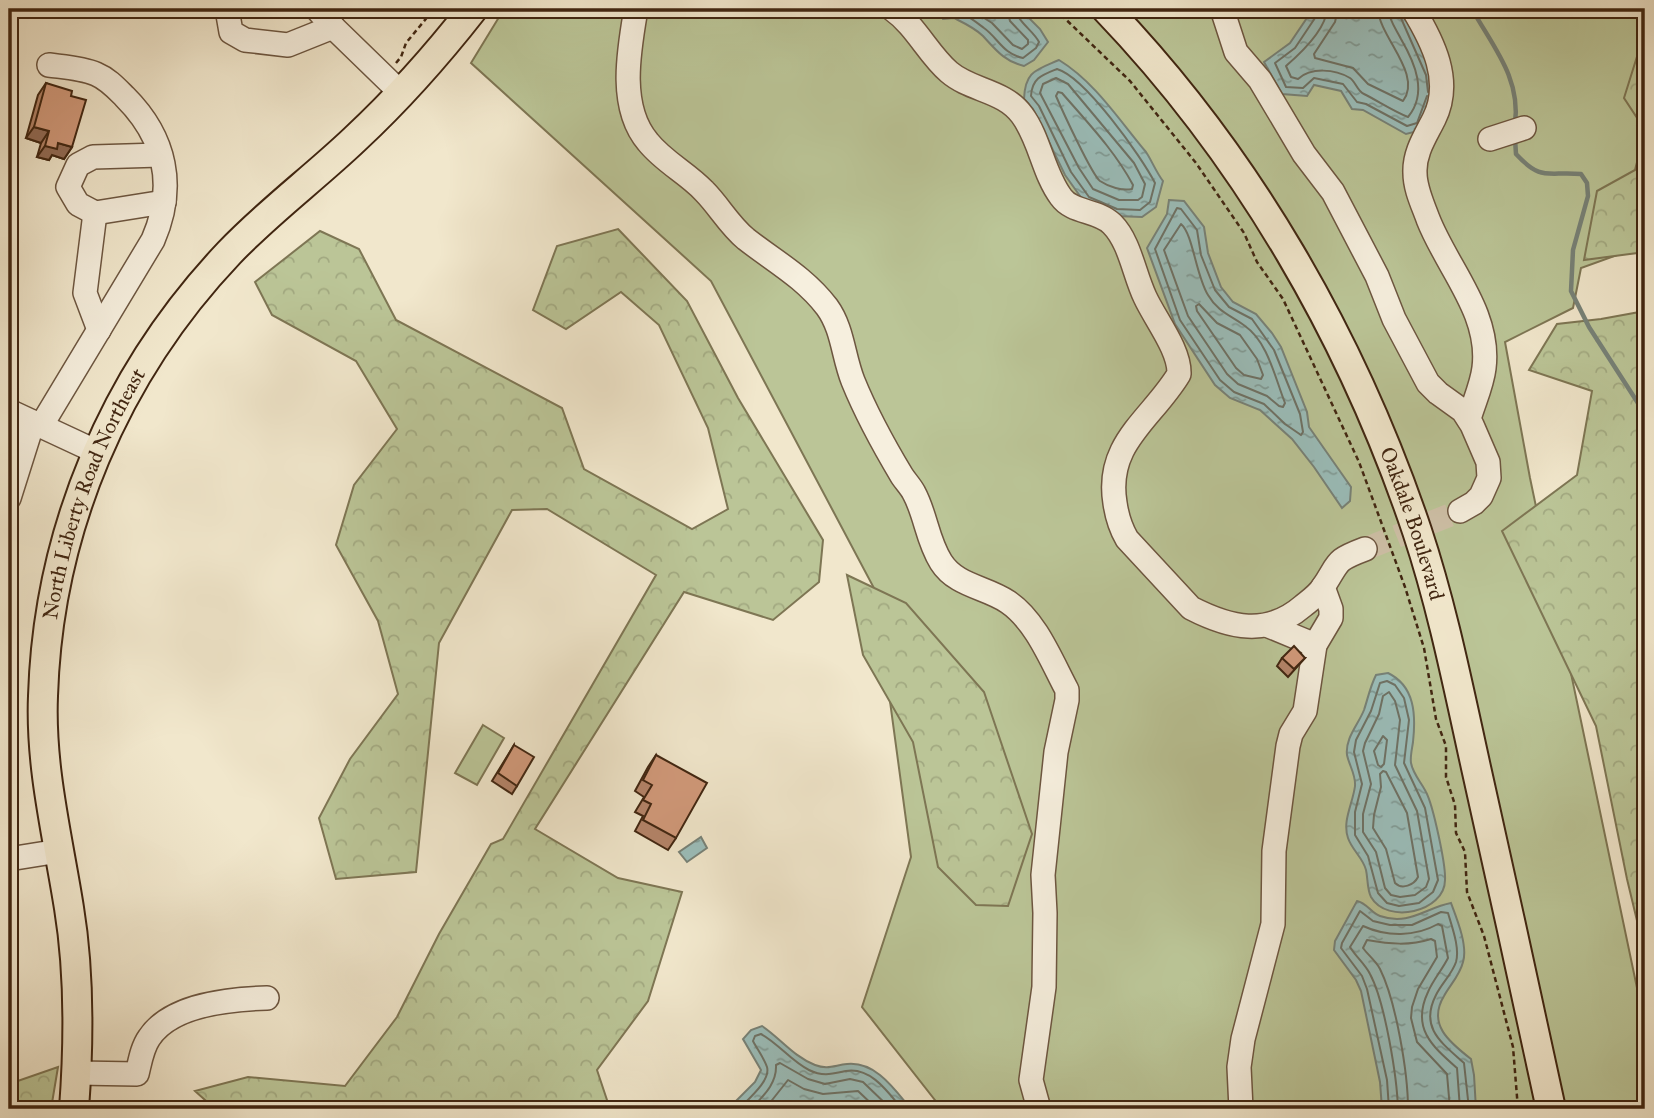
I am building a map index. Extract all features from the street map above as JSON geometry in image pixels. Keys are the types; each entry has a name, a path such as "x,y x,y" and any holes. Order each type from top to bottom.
{"main road":[{"name":"North Liberty Road Northeast","path":"74,1109 79,1028 77,976 46,773 43,695 46,654 57,583 79,498 112,418 138,370 184,306 258,225 354,141 392,85 473,9"},
{"name":"Oakdale Boulevard","path":"1106,9 1177,90 1258,201 1328,321 1386,446 1418,533 1443,621 1551,1109"}],"street":[{"path":"227,9 231,32 245,40 288,45 332,27"},
{"path":"317,9 392,85"},
{"path":"636,9 628,81 637,124 646,141 704,191 739,233 789,268 827,308 842,338 849,370 859,396 914,492 928,537 943,565 952,575 1016,608 1035,632 1067,690 1056,752 1042,875 1045,913 1044,987 1031,1080 1039,1109"},
{"path":"892,9 951,74 1003,98 1024,117 1046,171 1063,201 1107,219 1121,236 1143,294 1176,354 1179,374 1115,463 1113,490 1120,527 1127,538 1191,608 1239,625 1254,627 1269,626 1298,611 1323,587 1337,563 1348,555 1365,549"},
{"path":"1222,9 1236,52 1260,80 1304,154 1333,192 1428,383 1469,419 1488,462 1489,478 1481,496 1460,510"},
{"path":"1413,9 1434,48 1443,86 1442,100 1416,160 1418,193 1433,231 1475,310 1483,341 1483,378 1469,419"},
{"path":"9,498 37,424 99,330 153,240 164,202 165,175 150,127 110,81 95,73 49,65"},
{"path":"1490,139 1524,128"},
{"path":"160,155 93,157 78,165 68,187 78,204 94,213 164,202"},
{"path":"94,213 85,293 99,330"},
{"path":"9,411 97,452"},
{"path":"1241,1109 1239,1067 1243,1039 1273,925 1274,851 1288,746 1291,734 1305,711 1315,645 1331,618 1331,609 1323,587"},
{"path":"1269,626 1315,645"},
{"path":"9,859 59,851"},
{"path":"76,1073 137,1074 149,1038 160,1025 180,1014 213,1003 267,998"}],"path":[{"path":"392,85 406,43 434,9"},
{"path":"1055,9 1130,81 1147,101 1196,163 1244,233 1257,262 1283,299 1359,462 1405,587 1424,648 1436,719 1446,746 1446,777 1455,805 1456,833 1465,852 1467,892 1483,936 1513,1046 1518,1109"}],"green space":[{"path":"504,9 1645,9 1645,245 1581,268 1573,308 1505,342 1530,478 1645,1026 1645,1109 942,1109 862,1007 911,857 875,590 711,281 471,63"},
{"path":"1645,31 1645,130 1624,98"},
{"path":"1645,131 1645,252 1584,260 1597,191 1635,170"},
{"path":"618,229 687,301 738,398 823,540 819,582 773,620 684,592 535,829 618,878 682,892 648,1001 597,1070 610,1109 215,1109 195,1091 248,1077 345,1086 397,1017 439,934 491,844 503,839 656,575 547,509 512,510 439,643 416,872 336,879 319,818 350,759 398,694 378,621 336,545 354,485 397,429 356,361 272,315 255,282 320,231 359,249 396,320 562,408 584,469 692,529 728,509 708,428 659,325 621,292 566,329 533,310 557,246"},
{"path":"1645,311 1645,954 1596,726 1502,531 1577,475 1592,391 1529,370 1557,324"},
{"path":"847,575 906,603 984,692 1032,834 1008,906 976,905 938,867 913,742 863,655"},
{"path":"483,725 504,738 477,785 455,773"},
{"path":"58,1067 51,1109 9,1109 9,1084"}],"water":[{"path":"936,9 1020,9 1040,29 1048,42 1034,60 1024,66 1017,64 996,50 980,33 954,18 943,19"},
{"path":"1313,9 1402,9 1422,43 1435,95 1422,130 1406,134 1363,110 1352,109 1341,91 1314,85 1307,96 1282,94 1264,62 1290,43"},
{"path":"1059,60 1084,79 1106,102 1146,152 1163,181 1156,207 1142,217 1115,216 1085,203 1065,175 1033,109 1024,99 1029,77 1044,66"},
{"path":"1169,200 1184,201 1204,227 1208,253 1221,287 1233,302 1256,314 1281,347 1307,412 1309,427 1351,487 1350,501 1342,508 1292,439 1260,410 1230,398 1215,385 1175,324 1147,248 1167,214"},
{"path":"1388,673 1404,685 1412,702 1414,722 1411,763 1432,809 1445,872 1442,891 1436,900 1414,911 1389,911 1379,906 1371,897 1365,866 1346,832 1355,786 1347,755 1348,743 1364,710 1376,675"},
{"path":"701,837 707,848 687,862 679,852"},
{"path":"1357,901 1374,913 1390,919 1408,918 1451,903 1461,932 1464,956 1460,971 1439,1006 1439,1024 1448,1039 1471,1059 1476,1109 1382,1109 1380,1082 1361,991 1334,950 1335,941"},
{"path":"762,1026 800,1057 815,1065 828,1067 857,1064 876,1072 911,1109 728,1109 755,1082 761,1070 743,1039 751,1030"}],"building":[{"path":"46,83 72,91 71,96 86,100 72,147 58,143 57,149 45,146 49,131 34,127"},
{"path":"1294,646 1305,658 1294,669 1282,658"},
{"path":"514,745 534,757 517,786 498,773"},
{"path":"656,755 707,783 676,838 643,820 651,804 643,800 652,785 643,780"}],"waterway":[{"path":"1472,9 1510,77 1516,107 1515,124"},
{"path":"1515,139 1516,154 1532,169 1546,173 1581,174 1587,183 1588,196 1573,250 1571,291 1589,327 1645,414"}],"tunnel":[{"path":"1365,549 1460,511"}]}
